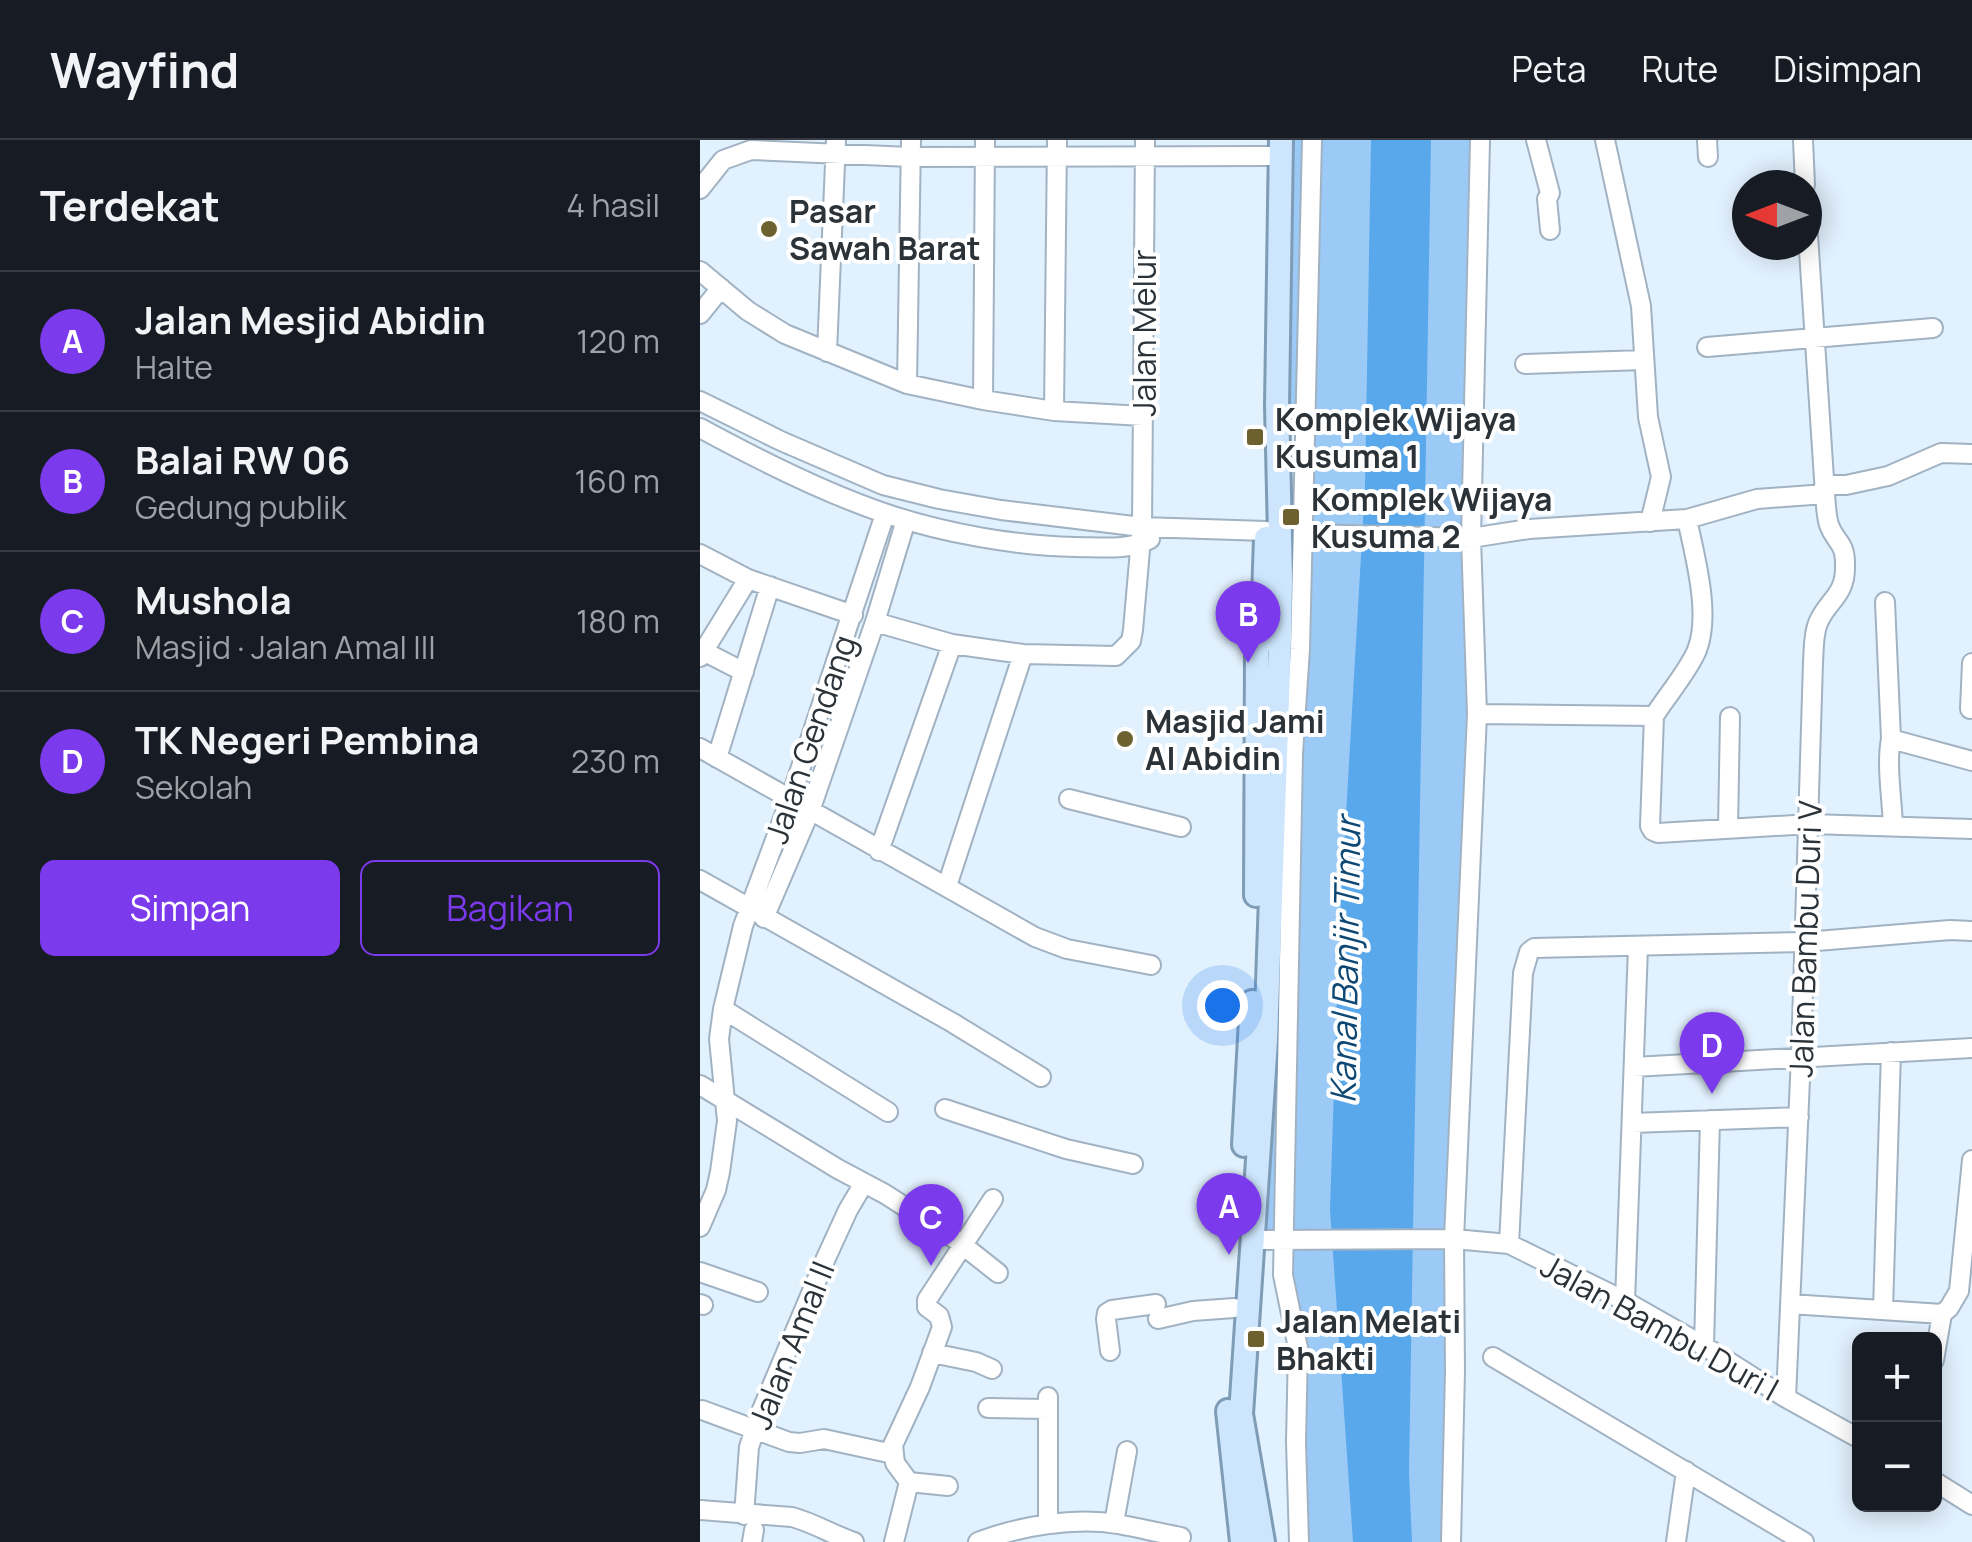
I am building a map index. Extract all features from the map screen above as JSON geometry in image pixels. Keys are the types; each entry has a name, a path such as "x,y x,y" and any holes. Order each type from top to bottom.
{"main road":[{"path":"1264,1542 1241,1414 1268,984 1280,640 1273,145"},
{"path":"1242,1542 1228,1416 1256,912 1257,651 1262,626 1266,531 1266,296 1273,145"}],"street":[{"path":"1299,1542 1298,1348 1283,1275 1293,754 1309,534 1305,446 1312,140"},
{"path":"1451,1542 1477,714 1471,538 1480,140"},
{"path":"1536,140 1550,193 1550,230"},
{"path":"1606,140 1641,306 1648,417 1661,477 1650,522"},
{"path":"1802,140 1804,170"},
{"path":"700,188 723,160 751,145 1273,145"},
{"path":"827,352 837,147"},
{"path":"907,384 910,148"},
{"path":"983,400 985,148"},
{"path":"1054,411 1057,148"},
{"name":"Jalan Melur","path":"1023,654 1116,656 1131,641 1141,536 1145,148"},
{"name":"Jalan Bambu Duri V","path":"1786,1398 1802,1056 1812,662 1816,627 1842,589 1846,571 1845,552 1831,530 1824,489 1809,260"},
{"path":"700,271 748,311 785,334 907,384 1054,411 1143,416"},
{"path":"700,314 721,288"},
{"path":"1707,347 1932,328"},
{"path":"1526,364 1643,360"},
{"path":"700,400 882,485 1141,536"},
{"path":"1277,405 1293,416 1305,446"},
{"path":"700,428 746,453 886,514 958,533 1048,546 1100,548 1170,528 1266,531"},
{"path":"1309,534 1471,538 1529,529 1687,520 1757,499 1888,476 1941,453 1972,454"},
{"name":"Jalan Gendang","path":"757,914 790,800 886,514"},
{"name":"Jalan Gendang","path":"757,914 810,812 906,520"},
{"path":"1687,520 1704,624 1696,652 1654,716 1650,826 1653,831 1810,824 1972,829"},
{"path":"700,554 748,579 853,615"},
{"path":"744,672 702,654 748,579"},
{"path":"717,758 770,586"},
{"path":"1280,640 1302,596"},
{"path":"1885,602 1892,826"},
{"path":"875,622 952,644 1023,654 947,886"},
{"path":"879,851 952,644"},
{"path":"1970,708 1972,663"},
{"path":"1477,714 1654,716"},
{"path":"1728,829 1730,717"},
{"path":"1891,738 1972,761"},
{"path":"700,748 1035,937 1067,949 1151,965"},
{"path":"1069,799 1181,828"},
{"path":"700,880 1041,1077"},
{"path":"700,1227 716,1190 727,1121 719,1038 723,1012 757,914"},
{"path":"1503,1244 1523,973 1529,952 1541,947 1806,942 1972,931"},
{"path":"1626,1301 1638,947"},
{"path":"723,1012 888,1112"},
{"path":"1634,1067 1972,1048"},
{"path":"1882,1310 1892,1052"},
{"path":"700,1085 885,1194 998,1273"},
{"path":"945,1109 1050,1144 1133,1164"},
{"path":"1632,1124 1799,1117"},
{"path":"1704,1346 1710,1120"},
{"path":"1941,1332 1946,1311 1959,1291 1972,1160"},
{"name":"Jalan Amal II","path":"750,1529 747,1459 755,1429 826,1258 864,1183"},
{"path":"948,1486 909,1482 895,1463 893,1445 920,1387 942,1322 928,1307 928,1300 992,1200"},
{"name":"Jalan Bambu Duri I","path":"1252,1240 1458,1239 1503,1244 1626,1301 1852,1434"},
{"path":"700,1272 758,1292"},
{"path":"1790,1304 1972,1310"},
{"path":"1110,1351 1106,1318 1112,1310 1234,1308"},
{"path":"932,1353 992,1369"},
{"path":"1494,1357 1804,1542"},
{"path":"988,1408 1048,1403 1048,1524"},
{"path":"702,1410 789,1442 820,1438 893,1454"},
{"path":"1114,1524 1127,1452"},
{"path":"1676,1542 1686,1471"},
{"path":"894,1542 909,1482"},
{"path":"1942,1487 1972,1505"},
{"path":"700,1510 750,1529 792,1517 854,1542"},
{"path":"978,1542 1006,1531 1048,1524 1114,1524 1181,1537"}],"shaded area":[{"path":"1281,140 1480,140 1477,714 1451,1542 1299,1542 1284,1241 1252,1240 1290,614 1302,596 1300,427 1293,416 1277,405"}],"water":[{"name":"Kanal Banjir Timur","path":"1371,140 1431,140 1409,1473 1412,1542 1353,1542 1330,1210 1339,936 1365,486"}],"place":[{"name":"Pasar Sawah Barat","path":"769,229"},
{"name":"Komplek Wijaya Kusuma 1","path":"1255,437"},
{"name":"Komplek Wijaya Kusuma 2","path":"1291,517"},
{"name":"Balai RW 06","path":"1248,663"},
{"name":"Masjid Jami Al Abidin","path":"1125,739"},
{"name":"TK Negeri Pembina","path":"1712,1094"},
{"name":"Jalan Mesjid Abidin","path":"1229,1255"},
{"name":"Mushola","path":"931,1266"},
{"name":"Jalan Melati Bhakti","path":"1256,1339"}]}
